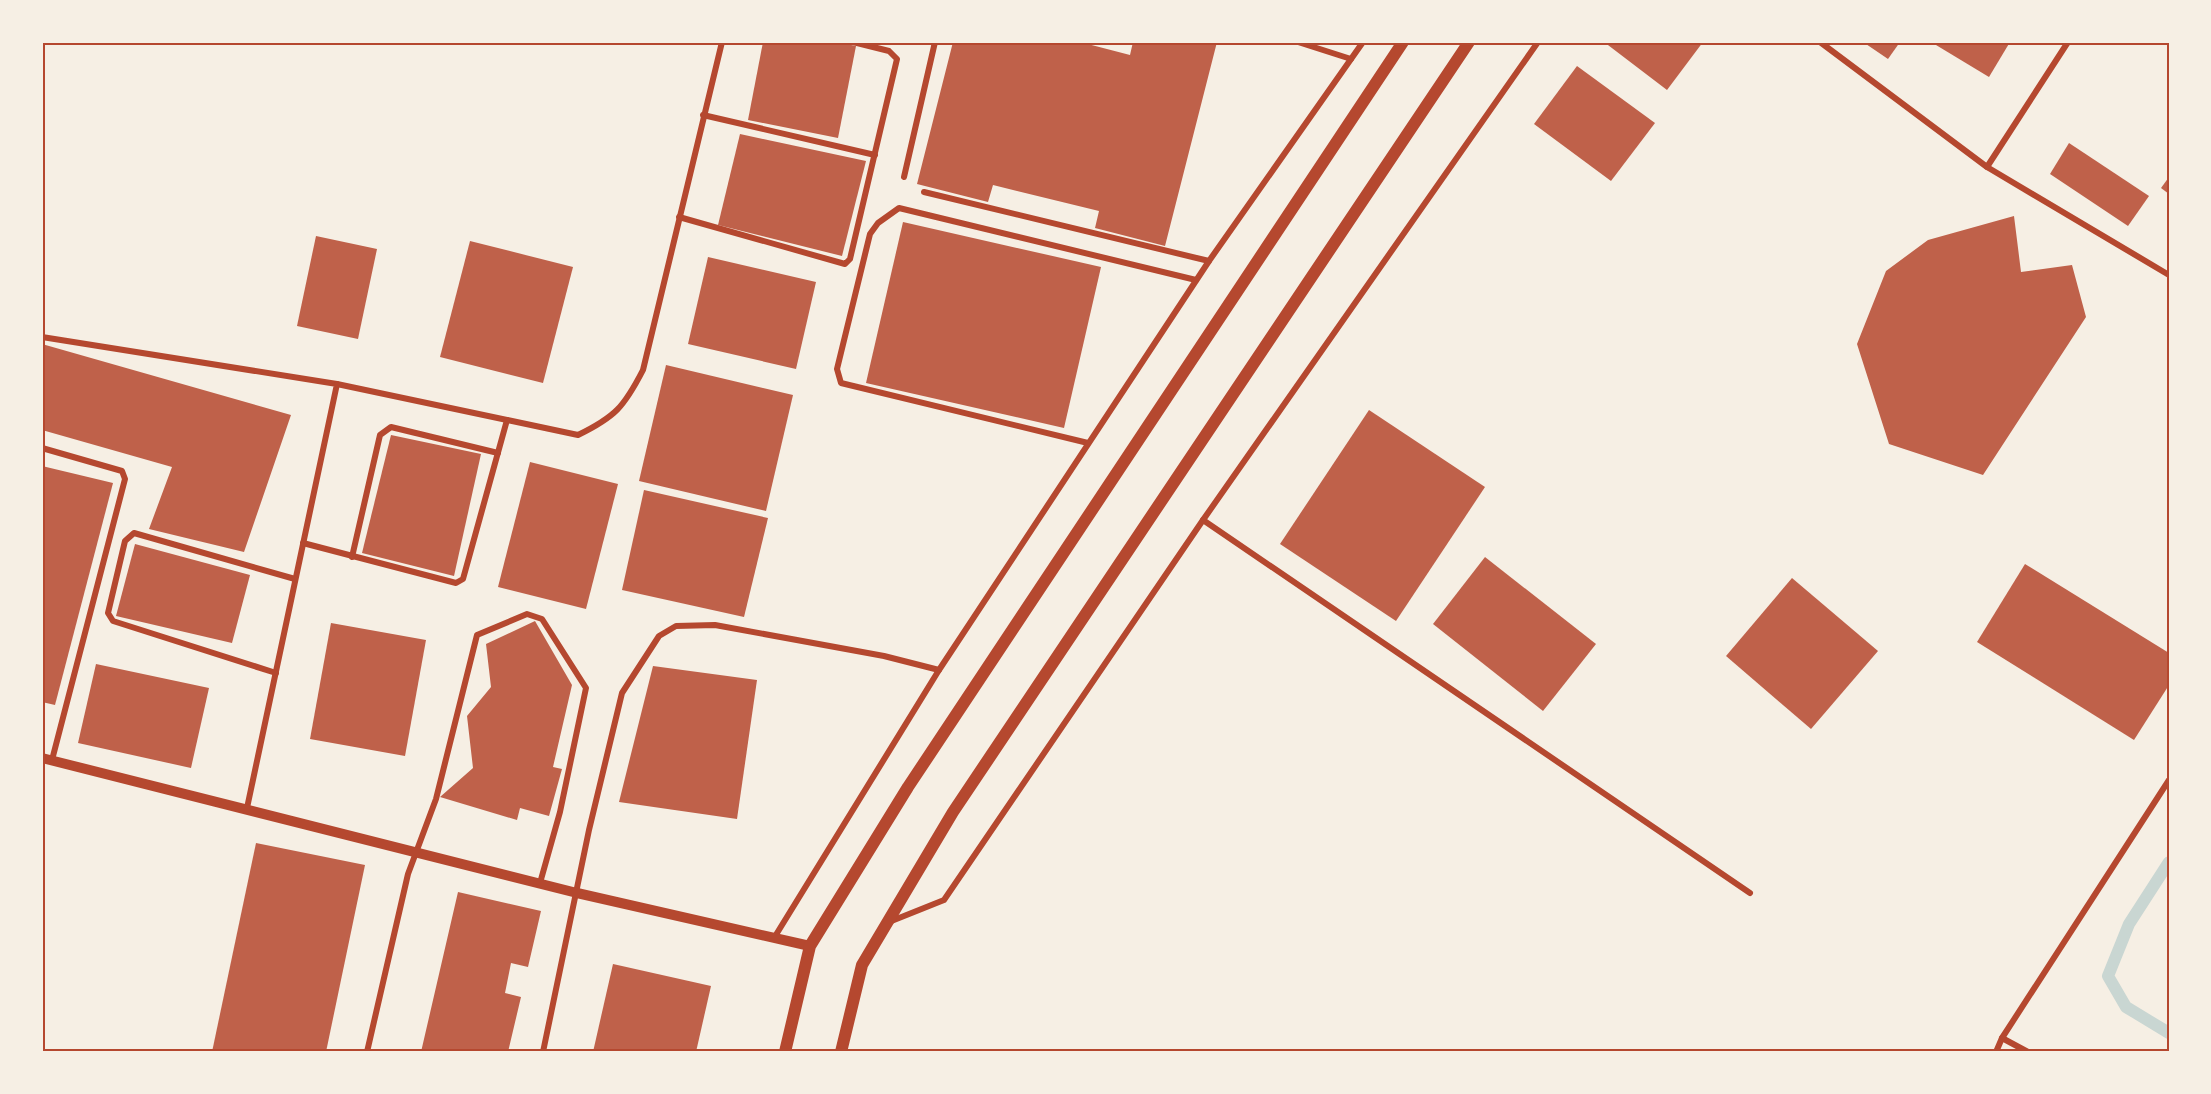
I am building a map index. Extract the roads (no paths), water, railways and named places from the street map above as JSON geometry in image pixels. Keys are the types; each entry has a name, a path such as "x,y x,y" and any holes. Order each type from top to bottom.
{"main road":[{"path":"785,1052 810,946 908,788 1403,42"},
{"path":"841,1052 862,964 953,812 1469,42"}],"street":[{"path":"42,337 337,384 578,435 607,421 629,398 643,370 722,42"},
{"path":"679,217 845,264 850,259 897,59 889,51 853,42"},
{"path":"904,177 935,42"},
{"path":"1298,42 1351,59"},
{"path":"774,938 939,670 1088,443 1209,261 1363,42"},
{"path":"886,923 944,900 1203,520 1538,42"},
{"path":"1820,42 1987,167 2169,275"},
{"path":"1987,167 2068,42"},
{"path":"704,115 875,155"},
{"path":"924,192 1209,261"},
{"path":"1088,443 842,383 837,369 870,234 878,223 899,208 1196,280"},
{"path":"247,808 337,384"},
{"path":"303,543 456,583 463,579 507,420"},
{"path":"352,557 380,435 391,426 498,453"},
{"path":"42,448 122,471 125,478 47,759 577,893 810,946"},
{"path":"1203,520 1750,893"},
{"path":"276,673 113,621 108,613 125,541 134,533 296,579"},
{"path":"367,1052 408,874 436,799 477,635 527,614 542,619 586,688 560,812 540,883"},
{"path":"543,1052 622,693 659,636 676,626 715,625 884,656 939,670"},
{"path":"1996,1052 2002,1038 2169,780"},
{"path":"2002,1038 2028,1052"}],"waterway":[{"path":"2169,862 2129,924 2108,976 2126,1007 2169,1033"}]}
